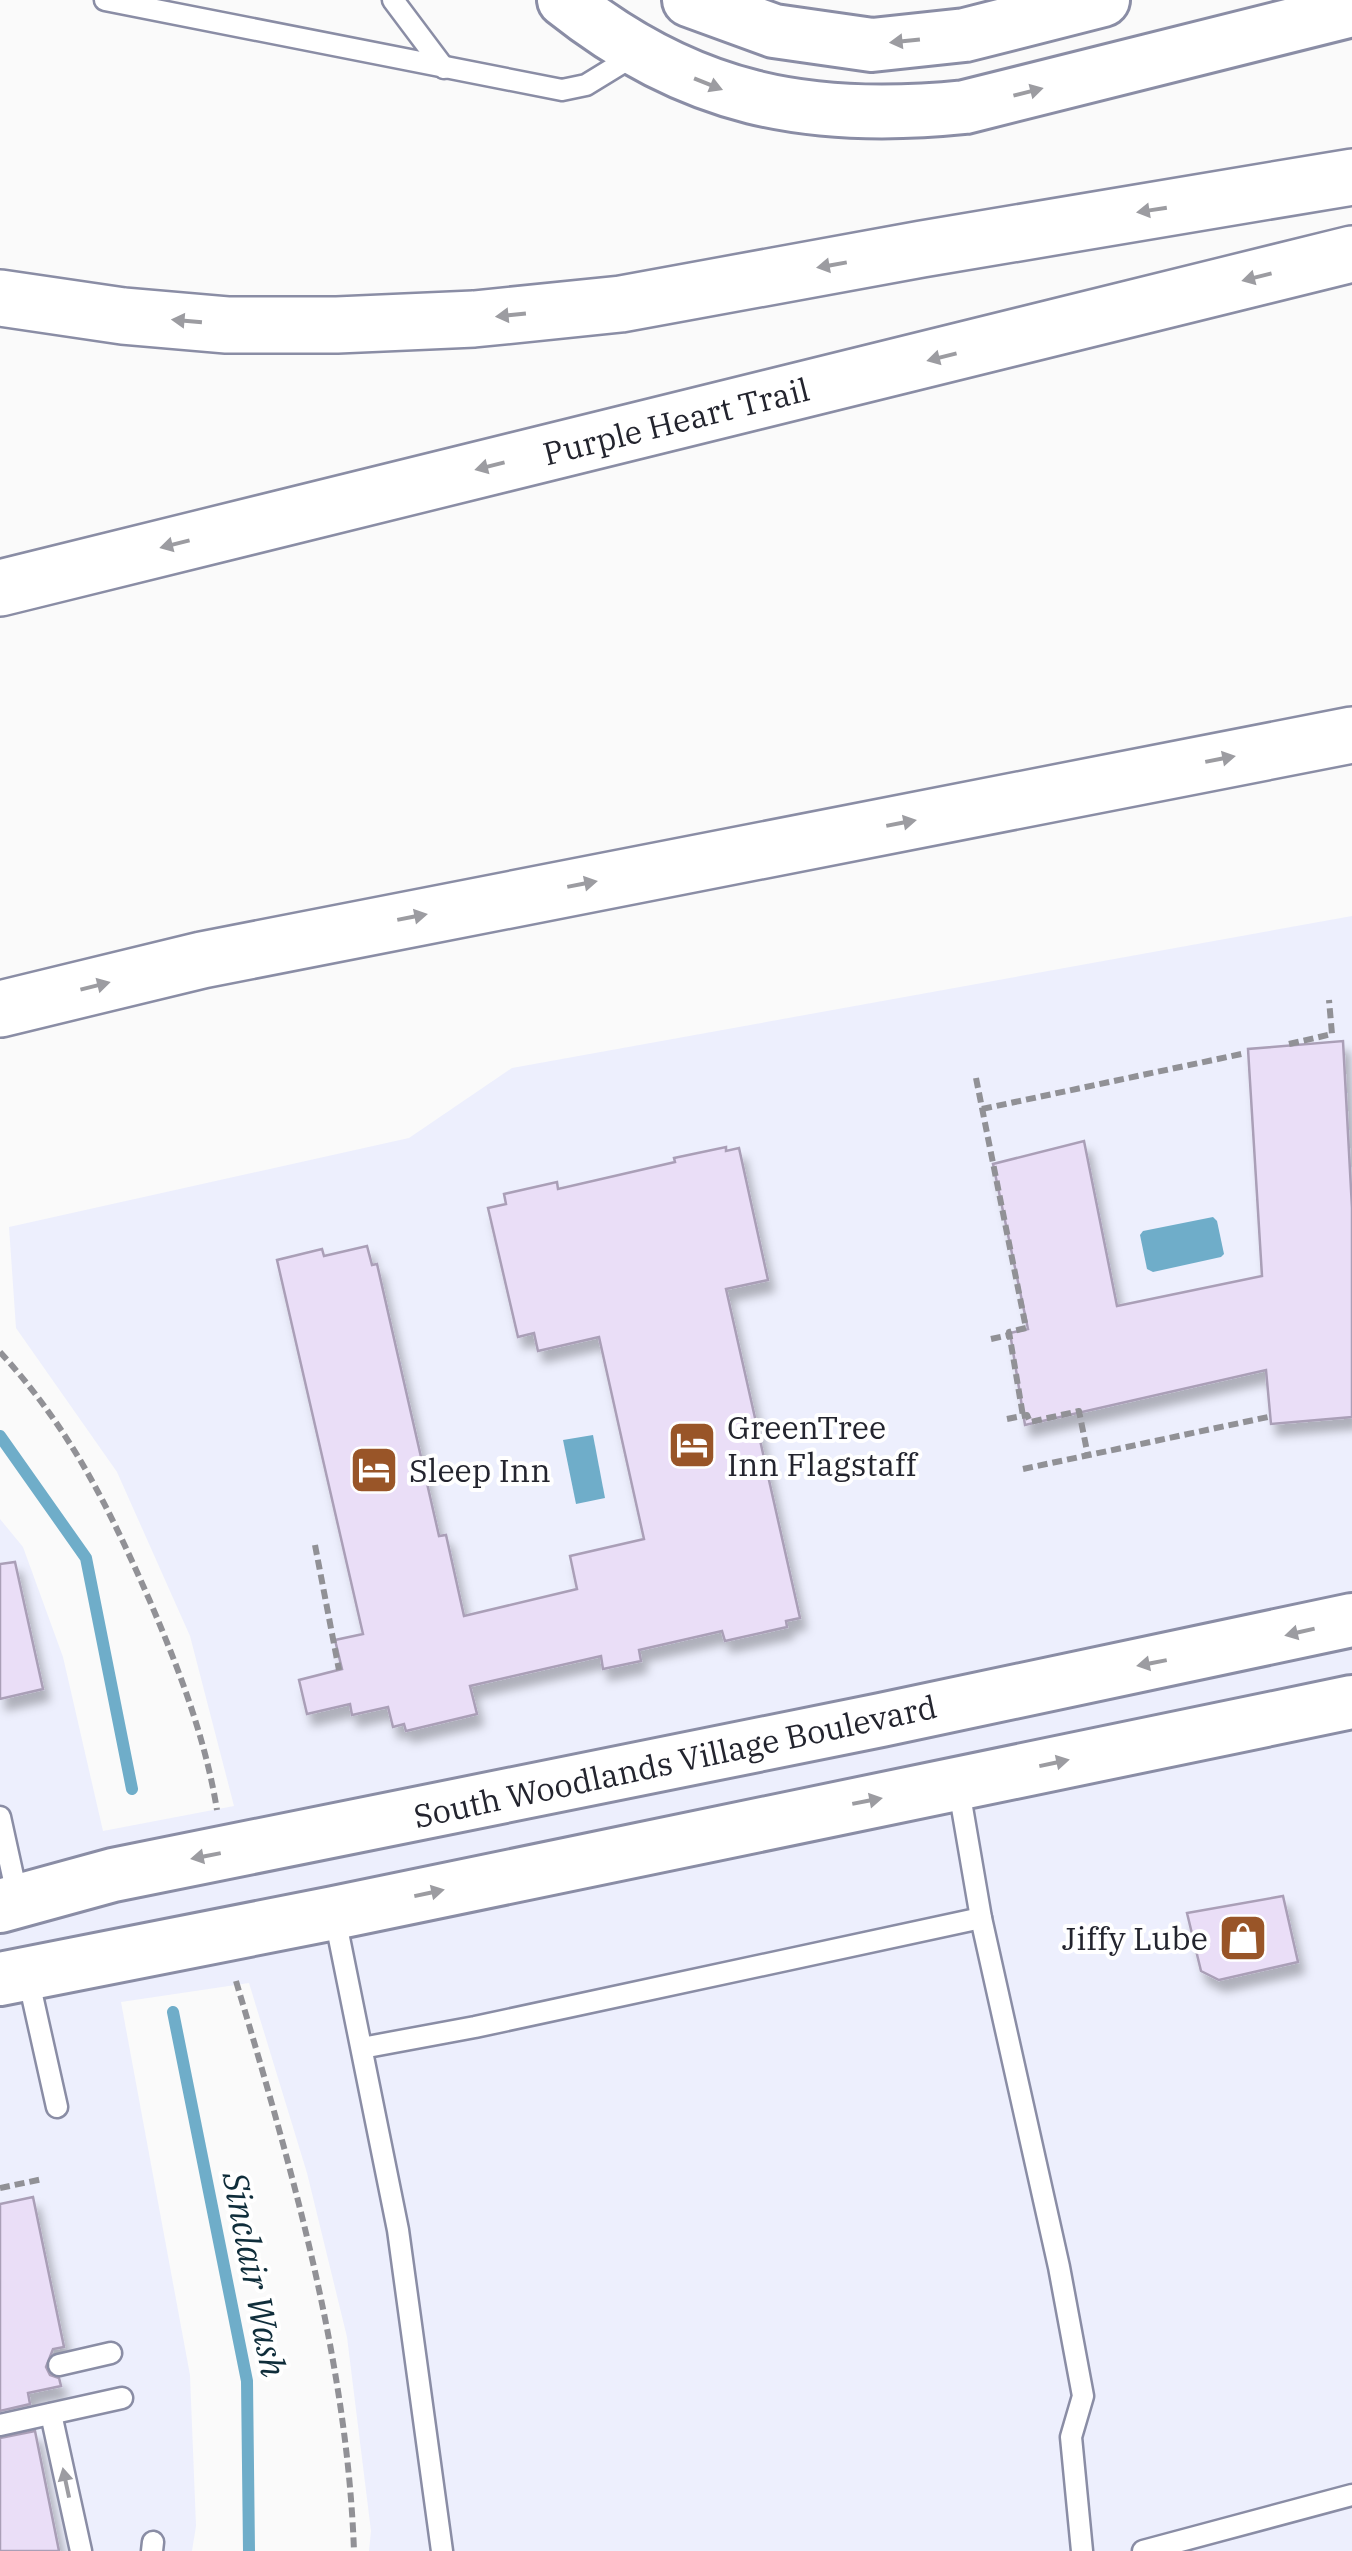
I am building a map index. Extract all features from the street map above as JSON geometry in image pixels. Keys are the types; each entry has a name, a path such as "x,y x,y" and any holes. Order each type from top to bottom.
{"highway":[{"path":"0,298 123,316 227,325 474,319 621,304 922,248 1352,177"},
{"name":"Purple Heart Trail","path":"0,588 1352,254"},
{"path":"0,1009 240,952 1352,735"}],"street":[{"path":"564,0 638,53 719,89 780,105 903,114 965,107 1352,10"},
{"path":"688,0 774,31 872,45 965,35 1103,0"},
{"name":"South Woodlands Village Boulevard","path":"9,1904 112,1875 1352,1620"},
{"path":"14,1976 1352,1702"},
{"path":"945,1706 958,1782"},
{"path":"302,1837 334,1913"}],"lane":[{"path":"104,0 130,2 562,90 586,85 638,53"},
{"path":"392,0 444,68"},
{"path":"958,1782 982,1918 1083,2396 1071,2438 1082,2551"},
{"path":"0,1817 9,1904"},
{"path":"334,1913 398,2230 442,2551"},
{"path":"362,2048 982,1918"},
{"path":"14,1976 57,2107"},
{"path":"59,2366 111,2353"},
{"path":"0,2425 122,2398"},
{"path":"51,2414 81,2551"},
{"path":"1144,2551 1352,2494"}],"path":[{"path":"1289,1044 1332,1034 1330,1000"},
{"path":"982,1108 1246,1053"},
{"path":"976,1078 1026,1328 991,1338"},
{"path":"1009,1334 1023,1416"},
{"path":"0,1352 33,1388 84,1462 122,1536 168,1644 208,1757 218,1821"},
{"path":"1008,1419 1027,1415 1030,1422 1079,1411 1088,1456"},
{"path":"1023,1469 1268,1417"},
{"path":"315,1545 339,1670"},
{"path":"232,1967 293,2178 316,2282 338,2398 354,2551"},
{"path":"0,2188 43,2179"}],"shaded area":[{"path":"1352,916 1352,2551 369,2551 371,2531 347,2337 307,2173 249,1983 121,2002 190,2375 196,2526 192,2551 0,2551 0,1519 23,1547 63,1657 103,1831 234,1806 190,1636 117,1472 16,1328 9,1227 409,1138 512,1068"}],"water":[{"path":"1213,1217 1224,1254 1221,1257 1153,1272 1147,1269 1140,1235 1143,1231"},
{"path":"593,1435 605,1498 576,1504 563,1440"}],"building":[{"path":"1343,1041 1352,1208 1352,1417 1271,1424 1266,1370 1025,1425 1010,1333 1028,1329 993,1164 1084,1141 1117,1306 1262,1276 1248,1049"},
{"name":"GreenTree Inn Flagstaff","path":"726,1147 726,1151 739,1148 768,1280 726,1289 800,1618 786,1621 787,1627 725,1641 722,1631 639,1650 641,1661 603,1669 601,1656 470,1686 477,1714 406,1731 404,1724 393,1727 388,1707 352,1715 350,1704 307,1714 299,1680 342,1669 335,1640 363,1634 277,1260 322,1249 324,1256 367,1246 372,1265 377,1264 439,1536 446,1535 464,1616 577,1589 570,1556 644,1539 599,1337 538,1351 534,1333 518,1337 488,1208 506,1204 504,1194 557,1182 558,1189"},
{"path":"15,1562 43,1689 0,1699 0,1564"},
{"name":"Jiffy Lube","path":"1283,1896 1298,1962 1219,1980 1201,1971 1187,1913"},
{"path":"33,2197 64,2347 53,2349 46,2367 50,2375 59,2378 61,2386 28,2393 30,2404 0,2411 0,2204"},
{"path":"35,2431 59,2551 0,2551 0,2438"}],"waterway":[{"name":"Sinclair Wash","path":"0,1436 86,1558 132,1789"},
{"name":"Sinclair Wash","path":"173,2012 247,2381 249,2551"}],"place":[{"name":"GreenTree Inn Flagstaff","path":"692,1445"},
{"name":"Sleep Inn","path":"374,1470"},
{"name":"Jiffy Lube","path":"1243,1938"}]}
